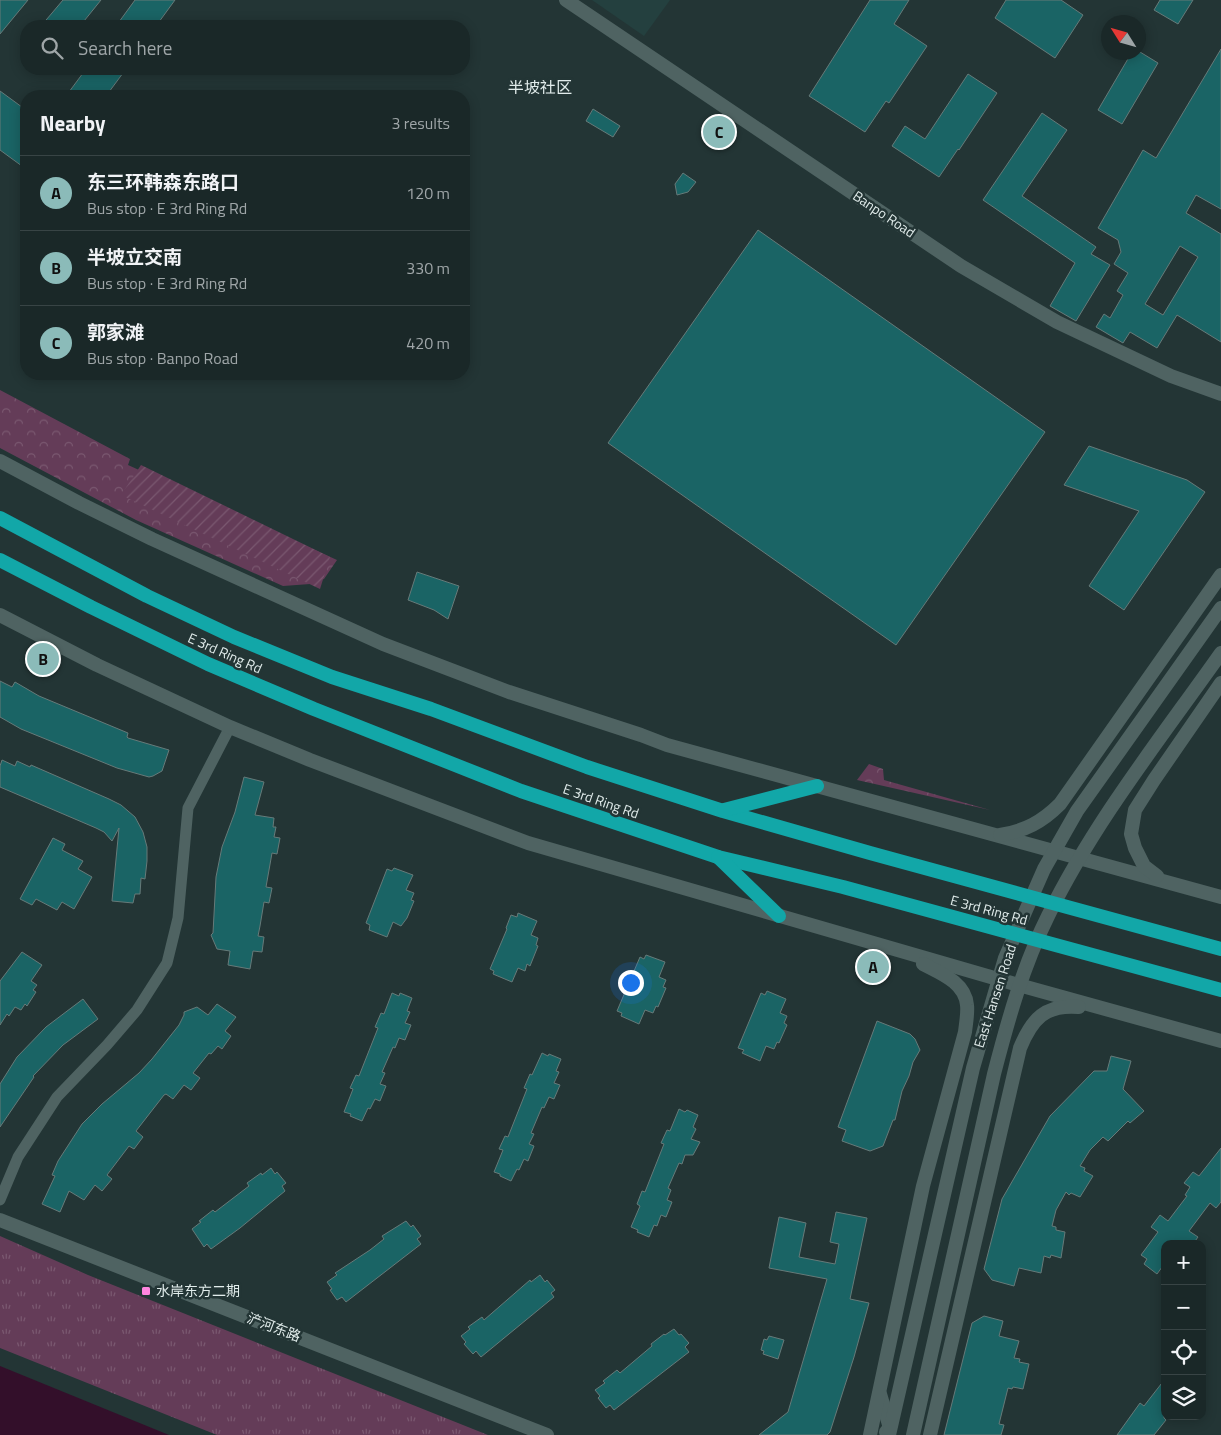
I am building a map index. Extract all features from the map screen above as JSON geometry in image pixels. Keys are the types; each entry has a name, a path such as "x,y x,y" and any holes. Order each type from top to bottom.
{"highway":[{"name":"E 3rd Ring Rd","path":"0,518 164,604 234,637 332,677 431,709 587,767 723,811 1221,949"},
{"name":"E 3rd Ring Rd","path":"0,560 208,664 314,710 521,791 718,857 843,887 1221,990"},
{"path":"723,811 817,786"},
{"path":"718,857 779,916"}],"main road":[{"name":"Banpo Road","path":"566,0 961,266 1058,322 1171,376 1221,394"},
{"path":"0,461 152,539 383,644 509,692 667,745 1221,897"},
{"path":"996,836 1014,833 1030,827 1046,817 1060,804 1221,575"},
{"name":"East Hansen Road","path":"888,1433 973,1068 1005,958 1044,869 1077,811 1221,608"},
{"path":"0,615 97,665 230,727 310,760 528,843 1107,1010 1221,1041"},
{"name":"East Hansen Road","path":"913,1435 994,1074 1008,1018 1027,964 1047,918 1082,852 1221,653"},
{"path":"1164,881 1144,866 1137,851 1131,834 1135,810 1221,683"},
{"path":"870,1435 923,1186 965,1032 968,1006 966,994 959,986 898,950"},
{"path":"930,1435 1020,1048 1027,1030 1039,1017 1055,1008 1071,1006 1107,1010"},
{"name":"浐河东路","path":"0,1220 547,1435"},
{"path":"880,1394 888,1433"}],"street":[{"path":"0,1200 18,1157 57,1097 107,1045 137,1010 167,963 178,918 188,808 230,727"}],"shaded area":[{"path":"592,0 670,0 644,36"},
{"path":"0,1366 169,1435 0,1435"}],"green space":[{"path":"0,390 130,459 128,465 337,560 324,579 310,584 283,586 136,520 0,448"},
{"path":"141,465 330,557 320,589 121,495"},
{"path":"869,764 883,769 884,780 990,810 857,780"},
{"path":"0,1236 88,1275 488,1435 217,1435 0,1348"}],"building":[{"path":"0,0 28,0 0,34"},
{"path":"63,0 101,0 85,20 46,20"},
{"path":"135,0 175,0 160,20 120,20"},
{"path":"870,0 909,0 894,24 927,46 889,103 886,101 865,132 809,96"},
{"path":"1006,0 1061,0 1083,15 1055,58 995,18"},
{"path":"1160,0 1193,0 1178,24 1154,10"},
{"path":"1221,49 1221,209 1196,195 1186,213 1221,234 1221,342 1177,315 1157,348 1130,332 1123,343 1096,327 1104,314 1110,318 1123,295 1117,291 1128,273 1114,264 1121,252 1118,240 1098,228 1143,150 1156,158","holes":["1180,246 1198,257 1163,315 1145,304"]},
{"path":"1146,56 1158,63 1122,124 1098,110 1127,60 1146,60"},
{"path":"968,74 997,93 939,177 892,146 905,126 925,139"},
{"path":"82,75 122,75 110,90 70,90"},
{"path":"0,91 20,106 20,165 0,150"},
{"path":"593,109 620,126 613,137 586,121"},
{"path":"1042,113 1067,130 1022,196 1096,247 1091,254 1110,265 1076,321 1050,306 1075,263 983,200"},
{"path":"683,173 696,182 688,192 677,195 675,184"},
{"path":"758,230 1045,432 896,645 608,443"},
{"path":"1089,446 1187,480 1205,492 1124,610 1089,586 1139,511 1064,485"},
{"path":"417,572 459,586 448,619 434,610 408,600"},
{"path":"0,681 12,687 15,682 39,696 128,733 128,738 169,750 162,771 149,777 117,768 21,729 0,717"},
{"path":"2,760 15,766 17,761 30,767 31,765 121,805 135,817 143,832 147,847 147,861 145,879 141,878 140,894 135,894 133,903 112,901 119,828 112,841 104,832 96,828 0,787 0,766"},
{"path":"244,777 264,782 255,815 274,818 273,827 276,827 274,837 280,838 277,854 272,853 266,887 272,888 269,903 264,902 258,936 264,937 262,952 253,951 250,969 228,965 230,951 217,949 211,935 213,933 216,877 222,847 235,812"},
{"path":"53,838 65,844 62,850 83,861 78,869 92,877 74,909 62,902 57,910 36,899 32,905 20,899"},
{"path":"394,868 413,875 406,890 414,893 411,900 414,901 407,918 401,926 393,922 387,937 369,930 370,925 366,923 387,869 392,871"},
{"path":"518,913 537,921 531,935 538,938 536,945 538,946 530,966 527,964 525,971 518,968 512,982 493,974 494,971 490,969 511,915 517,917"},
{"path":"22,952 42,965 31,981 37,985 33,990 36,992 27,1006 25,1004 21,1010 15,1007 9,1016 7,1014 0,1025 0,981"},
{"path":"646,955 665,962 659,977 666,980 663,987 666,988 658,1007 656,1006 653,1013 645,1010 639,1024 621,1016 622,1013 617,1011 640,957 644,959"},
{"path":"767,991 786,999 780,1013 787,1016 784,1023 787,1025 779,1043 777,1042 774,1049 766,1046 760,1061 742,1053 744,1050 738,1048 761,993 765,995"},
{"path":"392,993 399,996 400,993 412,998 407,1011 410,1012 405,1023 411,1025 405,1040 399,1038 395,1048 393,1047 382,1072 385,1073 380,1084 386,1086 380,1101 375,1099 362,1121 344,1112 353,1089 350,1088 356,1075 359,1076 378,1028 375,1027 381,1013 384,1014"},
{"path":"83,999 98,1019 63,1045 33,1076 0,1127 0,1084 17,1057 46,1027"},
{"path":"217,1004 236,1017 225,1031 231,1036 222,1049 218,1046 211,1054 209,1053 193,1073 200,1078 191,1090 184,1085 173,1099 166,1094 164,1095 136,1131 143,1137 134,1149 129,1146 107,1175 112,1179 102,1191 95,1185 84,1200 69,1191 60,1212 42,1204 55,1176 52,1175 58,1161 82,1124 152,1059 179,1025 184,1012 197,1007 208,1015"},
{"path":"877,1021 910,1034 915,1039 920,1050 913,1062 902,1091 895,1120 893,1120 883,1146 870,1151 842,1141 846,1130 838,1127"},
{"path":"542,1053 561,1059 556,1071 559,1072 554,1083 560,1085 554,1099 549,1097 544,1108 542,1107 531,1133 534,1134 529,1144 534,1146 528,1161 524,1159 511,1181 494,1172 503,1150 499,1149 505,1136 508,1137 527,1089 524,1088"},
{"path":"1111,1056 1131,1061 1123,1089 1144,1111 1130,1123 1128,1121 1108,1141 1103,1137 1090,1150 1080,1166 1085,1168 1084,1171 1093,1176 1080,1197 1071,1193 1069,1195 1066,1192 1056,1210 1052,1226 1056,1227 1056,1230 1065,1232 1061,1258 1051,1255 1050,1258 1044,1256 1041,1273 1019,1268 1014,1286 992,1280 984,1269 1002,1199 1050,1116 1094,1071 1107,1071"},
{"path":"679,1109 698,1115 693,1127 696,1129 691,1139 700,1142 693,1155 685,1155 682,1164 679,1163 668,1188 671,1190 667,1200 672,1202 666,1217 661,1215 657,1226 654,1225 649,1237 631,1227 640,1206 637,1204 642,1191 645,1192 664,1144 661,1143 667,1130 670,1131"},
{"path":"1221,1148 1221,1202 1216,1208 1210,1203 1189,1231 1198,1237 1196,1240 1161,1240 1161,1268 1157,1274 1144,1264 1147,1259 1141,1255 1158,1232 1151,1227 1160,1215 1168,1221 1187,1196 1185,1195 1190,1187 1184,1183 1193,1172 1199,1176"},
{"path":"271,1168 286,1183 282,1186 285,1191 211,1249 207,1244 204,1247 192,1229 213,1210 215,1212 249,1186 247,1183"},
{"path":"836,1212 867,1218 850,1299 869,1303 830,1432 827,1435 759,1435 788,1412 827,1279 769,1268 779,1217 806,1223 799,1257 835,1264 839,1244 830,1242"},
{"path":"406,1221 411,1227 413,1225 421,1236 417,1239 421,1244 346,1302 342,1297 337,1300 327,1282 337,1275 335,1273 384,1239 382,1236"},
{"path":"540,1275 555,1290 551,1293 554,1297 481,1357 476,1351 473,1354 464,1344 466,1342 461,1336 470,1329 468,1327 482,1317 484,1320 530,1280 531,1282"},
{"path":"984,1316 1003,1321 999,1336 1019,1341 1014,1358 1020,1359 1019,1362 1029,1364 1023,1389 1008,1388 999,1424 1004,1425 1001,1435 944,1435 972,1323"},
{"path":"674,1329 689,1343 685,1347 689,1352 614,1410 610,1405 606,1408 598,1398 600,1396 595,1390 605,1383 603,1381 617,1370 620,1373 652,1346 651,1344"},
{"path":"769,1336 784,1340 778,1359 763,1354 764,1351 761,1350 764,1339 767,1340"},
{"path":"1161,1384 1161,1420 1166,1420 1154,1435 1117,1435 1140,1403 1144,1406"}],"place":[{"name":"郭家滩","path":"719,132"},
{"name":"半坡立交南","path":"43,659"},
{"name":"东三环韩森东路口","path":"873,967"},
{"name":"水岸东方二期","path":"146,1291"}],"district":[{"name":"半坡社区","path":"540,87"}]}
